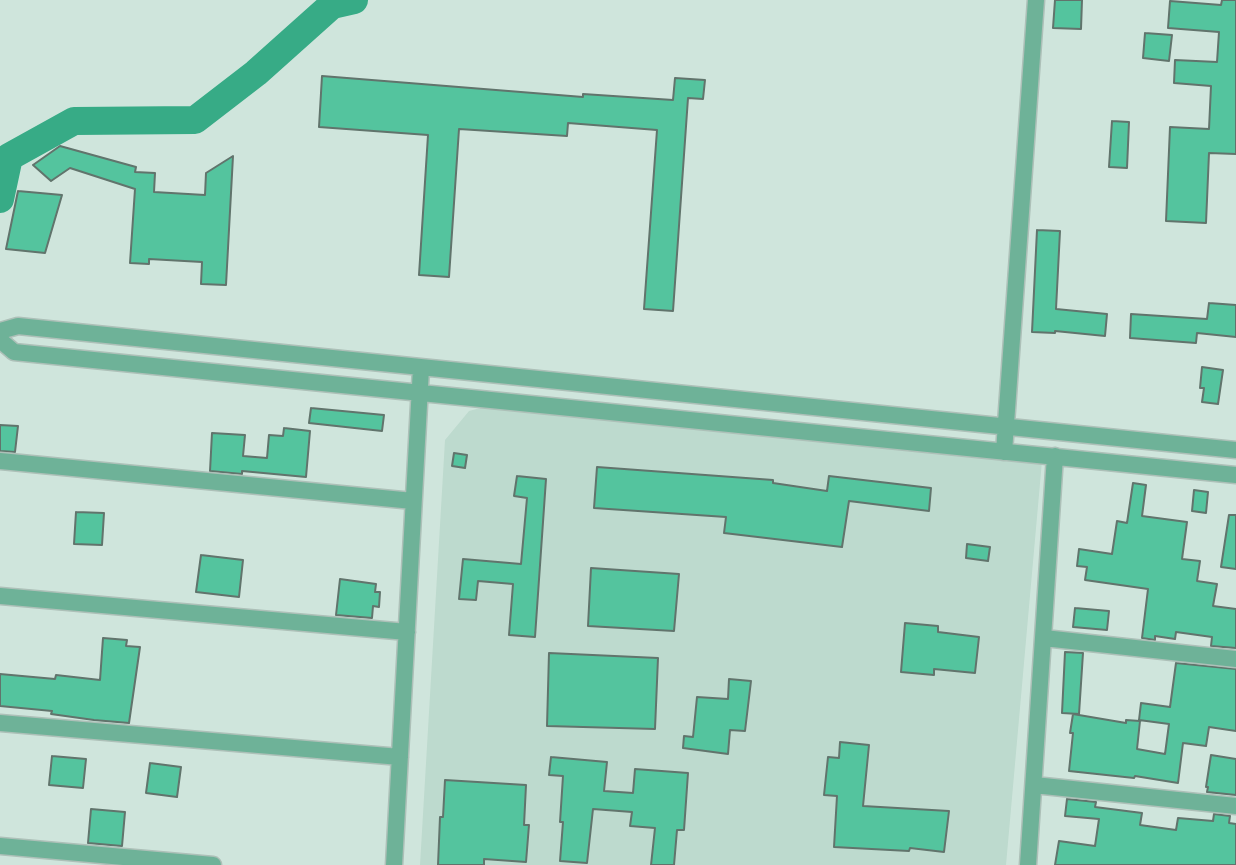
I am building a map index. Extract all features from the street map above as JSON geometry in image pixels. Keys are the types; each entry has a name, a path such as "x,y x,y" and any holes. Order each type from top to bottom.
{"street":[{"path":"1004,452 1036,0"},
{"path":"0,331 18,326 1236,450"},
{"path":"0,340 14,352 1236,475"},
{"path":"394,865 421,368"},
{"path":"1028,865 1055,456"},
{"path":"0,461 413,501"},
{"path":"0,596 407,632"},
{"path":"1044,638 1236,659"},
{"path":"0,723 400,757"},
{"path":"1034,785 1236,806"},
{"path":"0,846 213,865"}],"shaded area":[{"path":"496,404 1042,461 1006,865 420,865 445,440 469,411"}],"building":[{"path":"1055,0 1082,0 1081,29 1053,28"},
{"path":"1222,0 1236,0 1236,154 1209,153 1206,223 1166,221 1170,127 1209,129 1211,86 1174,83 1175,60 1217,62 1219,32 1168,28 1170,1 1221,5"},
{"path":"1145,33 1172,35 1169,61 1143,58"},
{"path":"322,76 583,97 583,94 673,100 675,78 705,80 703,99 688,98 673,311 644,309 657,130 568,123 567,136 459,129 449,277 419,275 428,135 319,127"},
{"path":"1112,121 1129,122 1127,168 1109,167"},
{"path":"60,146 136,167 135,172 155,173 154,192 205,195 206,173 233,156 226,285 201,284 202,262 149,259 149,264 130,263 135,189 70,168 51,181 33,165"},
{"path":"18,191 62,195 45,253 6,249"},
{"path":"1037,230 1060,231 1056,309 1107,314 1105,336 1055,331 1032,332"},
{"path":"1209,303 1236,305 1236,337 1197,333 1196,343 1130,338 1131,314 1207,319"},
{"path":"1202,367 1223,370 1218,404 1202,402"},
{"path":"311,408 384,415 382,431 309,423"},
{"path":"0,425 18,426 15,452 0,451"},
{"path":"284,428 310,431 306,477 210,471 212,433 245,435 243,456 267,458 269,435 283,436"},
{"path":"454,453 467,455 465,468 452,466"},
{"path":"597,467 773,480 773,483 827,491 829,476 931,488 929,511 849,501 842,547 724,533 726,517 594,508"},
{"path":"517,476 546,479 535,637 509,635 513,584 478,581 476,600 459,599 463,559 521,564 527,498 514,496"},
{"path":"1133,483 1146,485 1142,516 1187,522 1182,559 1200,561 1197,581 1217,584 1213,606 1236,609 1236,648 1211,646 1212,637 1176,632 1175,639 1155,636 1155,640 1142,638 1148,589 1085,580 1087,567 1077,566 1079,549 1112,554 1117,521 1127,523"},
{"path":"1194,490 1208,492 1206,513 1192,511"},
{"path":"76,512 104,513 102,545 74,544"},
{"path":"1229,515 1236,515 1236,569 1221,567"},
{"path":"967,544 990,547 988,561 966,558"},
{"path":"201,555 243,560 239,597 196,592"},
{"path":"591,568 679,574 674,631 588,626"},
{"path":"340,579 376,584 375,592 380,592 379,607 373,606 372,618 336,615"},
{"path":"1075,608 1109,611 1107,630 1073,627"},
{"path":"905,623 938,626 938,632 979,637 975,673 934,669 934,675 901,672"},
{"path":"103,638 127,640 126,646 140,647 129,723 0,706 0,674 55,679 56,675 100,680"},
{"path":"1065,652 1083,653 1079,714 1062,713"},
{"path":"549,653 658,658 655,729 547,726"},
{"path":"1176,663 1236,669 1236,731 1209,727 1206,746 1183,743 1178,783 1135,776 1069,771 1073,714 1126,723 1126,720 1140,721 1137,749 1165,754 1169,724 1139,720 1141,703 1170,707"},
{"path":"729,679 751,681 745,731 730,730 728,754 683,748 684,736 693,737 697,697 728,699"},
{"path":"840,742 869,745 863,806 949,811 944,852 910,848 909,851 834,847 837,796 824,795 828,757 839,758"},
{"path":"1211,755 1236,759 1236,795 1207,792"},
{"path":"52,756 86,759 83,788 49,785"},
{"path":"551,757 607,762 604,791 633,793 635,769 688,773 684,830 677,830 674,865 651,865 655,828 630,826 632,812 593,809 587,863 560,861 563,776 549,775"},
{"path":"150,763 181,767 177,797 146,793"},
{"path":"445,780 526,785 524,825 529,825 526,862 484,859 484,865 438,865"},
{"path":"1067,799 1096,802 1095,807 1142,813 1140,825 1176,830 1178,818 1213,821 1214,814 1230,816 1229,823 1236,824 1236,865 1055,865 1059,841 1095,846 1099,819 1065,816"},
{"path":"91,809 125,812 122,846 88,843"}],"waterway":[{"path":"0,199 9,157 74,121 195,120 256,73 332,5 354,0"}]}
